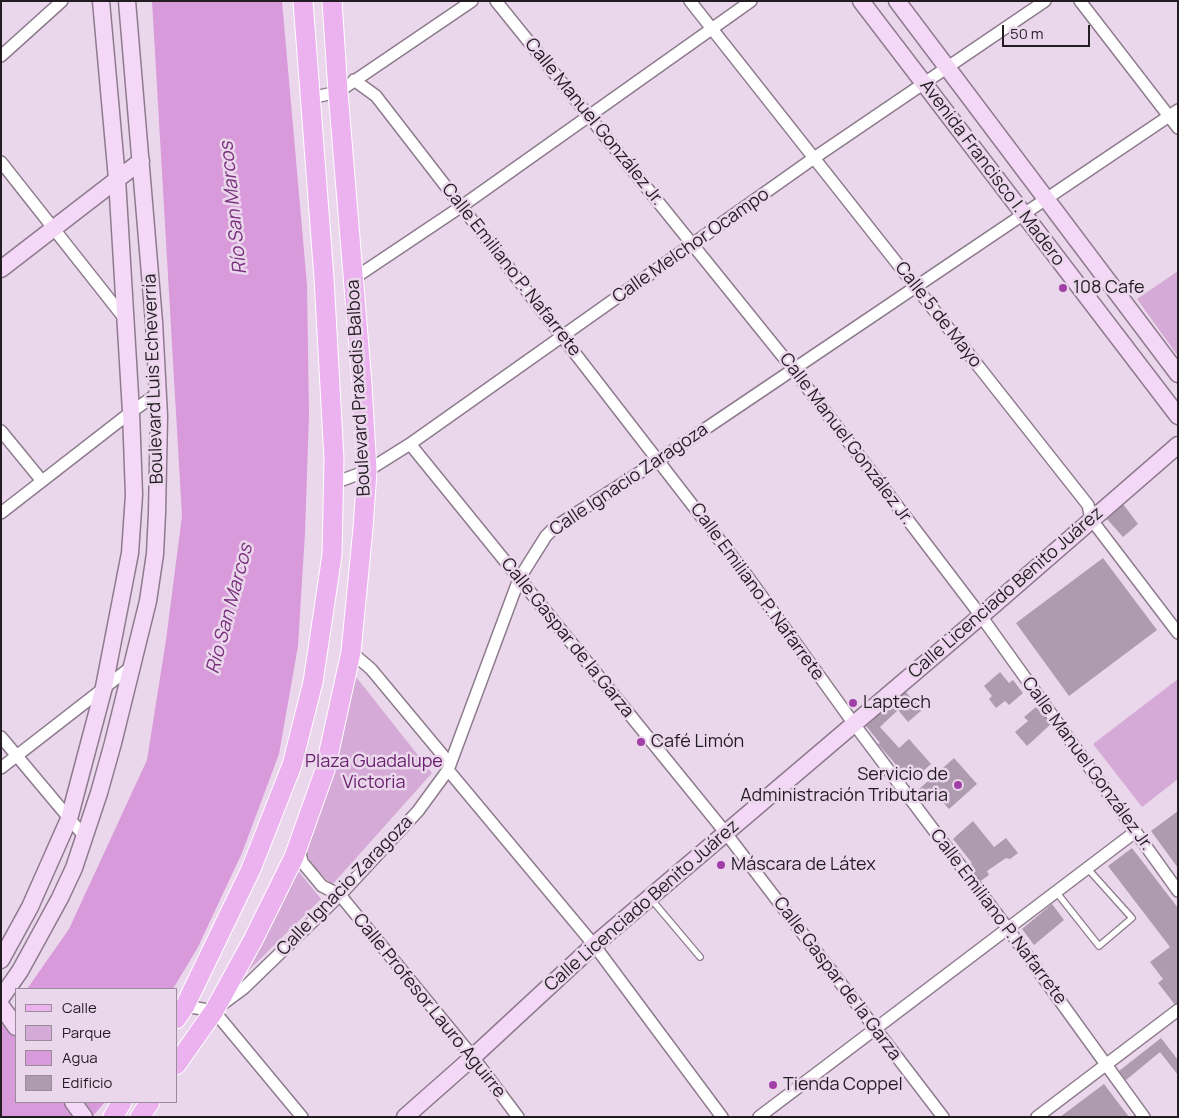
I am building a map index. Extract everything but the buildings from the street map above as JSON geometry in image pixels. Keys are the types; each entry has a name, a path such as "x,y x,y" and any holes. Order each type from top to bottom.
{"main road":[{"name":"Boulevard Luis Echeverría","path":"1,960 30,908 69,819 104,687 130,553 134,496 132,412 117,179 101,1"},
{"name":"Boulevard Luis Echeverría","path":"1,998 20,970 60,898 74,868 99,793 148,601 155,554 159,416 154,322 127,1"},
{"name":"Boulevard Praxedis Balboa","path":"181,1013 251,869 292,765 313,682 332,555 334,459 324,278 302,1"},
{"name":"Boulevard Praxedis Balboa","path":"178,1062 214,1011 254,940 294,857 298,841 325,770 351,652 367,471 354,275 332,1"},
{"name":"Avenida Francisco I. Madero","path":"861,1 1178,416"},
{"name":"Avenida Francisco I. Madero","path":"897,1 1178,374"},
{"path":"1,270 141,160"},
{"path":"324,278 354,275"},
{"name":"Calle Licenciado Benito Juárez","path":"406,1117 594,945 981,616 1178,445"},
{"path":"74,1103 84,1117"},
{"path":"113,1117 121,1103"},
{"path":"140,1117 149,1103"}],"street":[{"path":"1,56 62,1"},
{"path":"310,98 338,92 472,1"},
{"name":"Calle Manuel González Jr.","path":"496,1 792,369 981,616 1178,891"},
{"name":"Calle 5 de Mayo","path":"690,1 1088,505 1091,519 1178,633"},
{"path":"354,275 462,206 751,1"},
{"name":"Calle Melchor Ocampo","path":"334,483 367,471 410,444 814,158 1045,1"},
{"path":"1080,1 1173,113 1178,128"},
{"name":"Calle Emiliano P. Nafarrete","path":"354,80 376,96 745,572 854,724 1008,929 1144,1117"},
{"name":"Calle Ignacio Zaragoza","path":"214,1011 244,988 340,895 418,811 449,767 519,579 546,536 555,527 659,460 1173,113"},
{"path":"1,162 125,319"},
{"path":"1,513 157,394"},
{"path":"1,431 42,481"},
{"name":"Calle Gaspar de la Garza","path":"410,444 725,832 943,1117"},
{"path":"351,652 371,669 594,945 722,1117"},
{"path":"1,768 131,667"},
{"path":"1,737 84,836"},
{"path":"759,1117 1136,832"},
{"name":"Calle Profesor Lauro Aguirre","path":"298,841 299,856 302,862 322,886 340,895 473,1057 518,1117"},
{"path":"1037,1117 1178,1010"},
{"path":"181,1013 214,1011 302,1117"}],"lane":[{"path":"1056,893 1099,946 1132,918 1088,869"},
{"path":"650,898 700,957"}],"green space":[{"path":"1178,271 1178,356 1137,299"},
{"name":"Plaza Guadalupe Victoria","path":"353,673 432,773 332,885 311,864 303,845"},
{"path":"1178,679 1178,779 1142,807 1093,744"},
{"path":"291,862 321,899 240,979"}],"water":[{"name":"Río San Marcos","path":"152,1 282,1 307,285 309,415 305,533 298,646 279,754 242,853 198,947 174,988 28,988 69,929 147,760 166,640 182,516"},
{"path":"15,1006 15,1103 104,1103 92,1117 1,1117 1,1027"}],"place":[{"name":"108 Cafe","path":"1063,288"},
{"name":"Laptech","path":"853,703"},
{"name":"Café Limón","path":"641,742"},
{"name":"Servicio de Administración Tributaria","path":"958,785"},
{"name":"Máscara de Látex","path":"721,865"},
{"name":"Tienda Coppel","path":"773,1085"}]}
